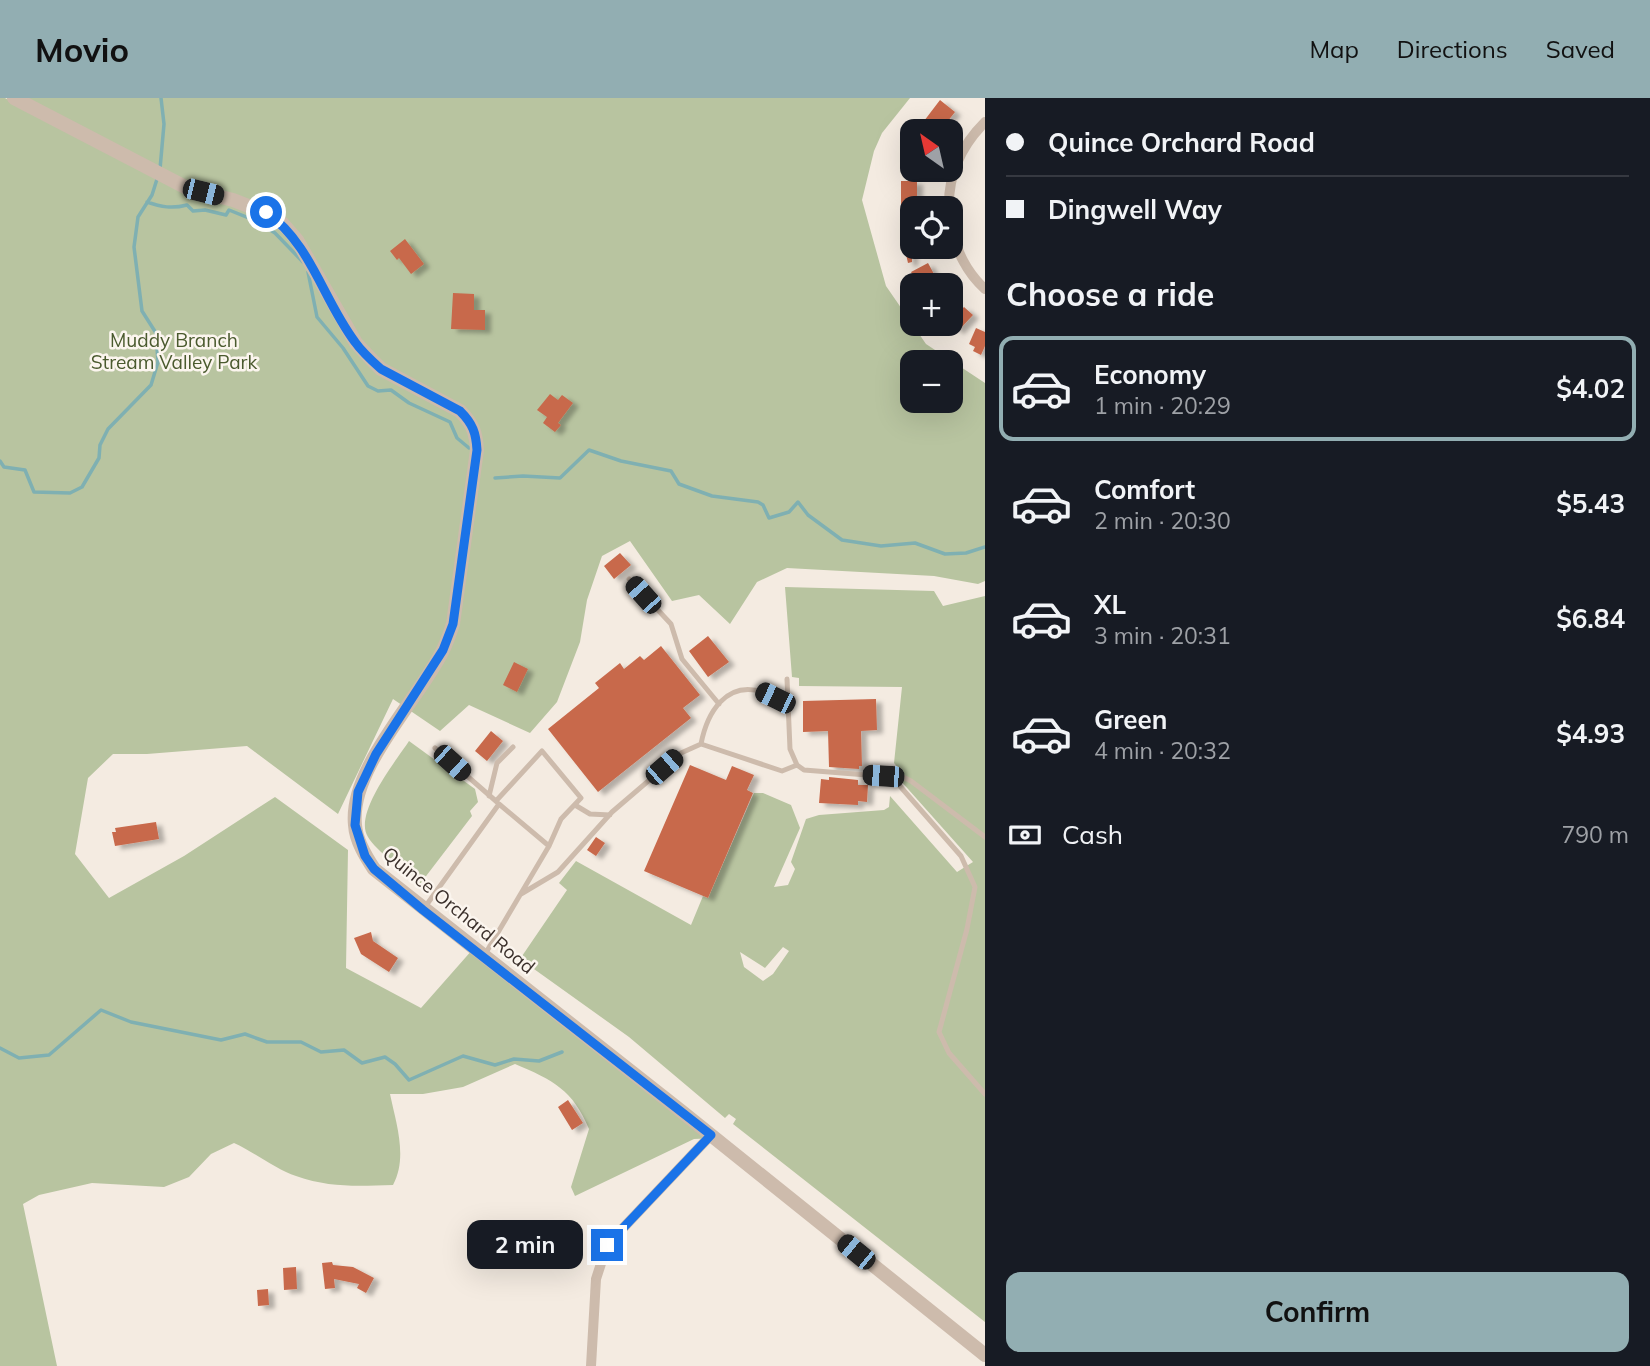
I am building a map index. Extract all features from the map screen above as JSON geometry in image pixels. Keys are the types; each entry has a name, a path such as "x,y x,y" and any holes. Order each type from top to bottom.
{"street":[{"name":"Quince Orchard Road","path":"14,98 189,189 266,212 283,224 297,240 356,344 381,369 460,411 476,432 477,450 453,624 443,650 376,754 358,792 355,825 365,856 374,869 985,1355"},
{"path":"948,196 956,161 972,135 985,122"},
{"path":"962,259 974,279 985,289"},
{"path":"591,1366 596,1279 607,1245 711,1135"}],"lane":[{"path":"629,579 671,624 682,659 719,704"},
{"path":"787,679 790,749 797,765 804,769 903,777 985,837"},
{"path":"701,744 705,724 714,708 734,691 761,691 788,705"},
{"path":"521,894 558,872 610,815 681,753 701,744 782,771 797,765"},
{"path":"435,747 549,846"},
{"path":"489,796 497,763 513,747"},
{"path":"423,910 498,803 542,751 581,798 561,819 549,846 484,957"},
{"path":"892,777 961,856 975,887 967,929 939,1032 949,1053 985,1094"},
{"path":"575,804 590,814 610,815"}],"green space":[{"name":"Muddy Branch Stream Valley Park","path":"0,98 5,98 105,150 26,98 910,98 882,133 874,151 862,200 886,286 900,306 900,336 920,336 935,350 900,350 900,413 963,413 963,368 985,383 985,581 978,584 934,576 787,568 757,582 730,624 699,595 672,601 630,541 602,556 587,600 580,642 557,702 530,733 469,705 440,731 393,699 338,814 247,746 113,754 88,778 75,854 109,898 184,856 275,797 348,850 346,968 421,1008 473,949 715,1138 694,1139 575,1196 571,1187 589,1129 576,1105 560,1088 515,1064 463,1087 423,1094 390,1094 398,1128 400,1152 400,1163 393,1185 344,1185 308,1180 281,1170 234,1143 211,1154 189,1177 164,1187 92,1183 39,1195 23,1204 57,1366 0,1366"},
{"path":"785,587 934,591 943,606 985,596 985,1322 733,1124 736,1119 729,1114 725,1118 629,1037 520,959 567,890 559,883 576,861 691,925 703,896 708,898 754,793 763,793 791,805 800,828 774,887 788,885 795,869 791,862 806,819 819,815 884,810 889,807 890,796 957,872 973,862 900,780 902,772 894,763 902,687 799,686 799,678 792,677","holes":["783,947 789,951 773,974 763,981 744,967 740,952 765,968"]},
{"path":"409,741 475,789 478,802 470,811 472,816 420,884 377,848 368,837 365,827 366,815 378,788"}],"building":[{"path":"940,100 955,112 949,119 926,119"},
{"path":"901,182 917,182 917,196 901,196"},
{"path":"405,239 424,264 411,274 390,251"},
{"path":"928,263 933,273 912,273"},
{"path":"453,293 474,294 474,310 485,310 485,330 451,329"},
{"path":"963,308 973,315 963,326"},
{"path":"976,328 985,332 985,346 981,355 973,351 975,347 969,344"},
{"path":"550,394 558,400 562,395 573,403 558,423 561,425 555,432 543,423 547,417 537,410"},
{"path":"620,553 631,565 614,579 604,566"},
{"path":"708,636 729,662 708,677 689,651"},
{"path":"661,646 700,695 683,708 691,718 598,792 548,729 599,688 595,683 620,663 624,669 640,656 644,660"},
{"path":"514,662 528,669 517,692 503,685"},
{"path":"876,699 877,730 861,731 862,766 859,766 859,769 829,767 828,731 803,732 803,701"},
{"path":"491,731 503,741 487,761 475,751"},
{"path":"690,765 726,780 732,766 754,775 747,790 753,793 708,898 644,871"},
{"path":"829,777 858,780 858,785 868,785 867,802 858,801 858,805 819,803 821,779 829,780"},
{"path":"156,822 159,839 115,846 112,832 116,832 115,828"},
{"path":"596,837 605,843 596,856 587,850"},
{"path":"371,932 373,941 398,958 389,972 361,954 354,938"},
{"path":"568,1100 583,1123 572,1130 558,1107"},
{"path":"332,1262 333,1265 353,1267 374,1278 366,1293 357,1288 359,1284 334,1279 335,1288 325,1289 322,1263"},
{"path":"296,1267 297,1289 284,1290 283,1268"},
{"path":"268,1289 269,1305 258,1306 257,1290"}],"waterway":[{"path":"160,169 164,124 161,98"},
{"path":"0,461 4,467 25,470 34,492 70,493 82,487 99,458 100,445 108,429 151,385 158,362 156,333 142,311 134,247 138,217 152,195 158,176"},
{"path":"147,202 167,207 187,205 193,211 205,210 226,215 229,210 256,221 275,233 303,262"},
{"path":"308,272 317,317 343,348 368,386 378,391 391,390 409,403 450,422 457,438 469,448"},
{"path":"495,478 560,478 589,450 621,461 671,471 679,484 712,496 758,502 763,505 769,518 789,512 798,502 808,515 842,540 881,546 915,543 945,554 966,553 985,547"},
{"path":"0,1048 19,1058 49,1055 101,1010 131,1022 221,1040 245,1034 267,1042 301,1042 321,1052 344,1050 362,1063 385,1057 409,1080 463,1056 495,1065 514,1059 539,1061 562,1052"}],"route":[{"path":"266,212 283,224 297,240 356,344 381,369 460,411 476,432 477,450 453,624 443,650 376,754 358,792 355,825 365,856 374,869 423,910 711,1135 607,1245"}]}
